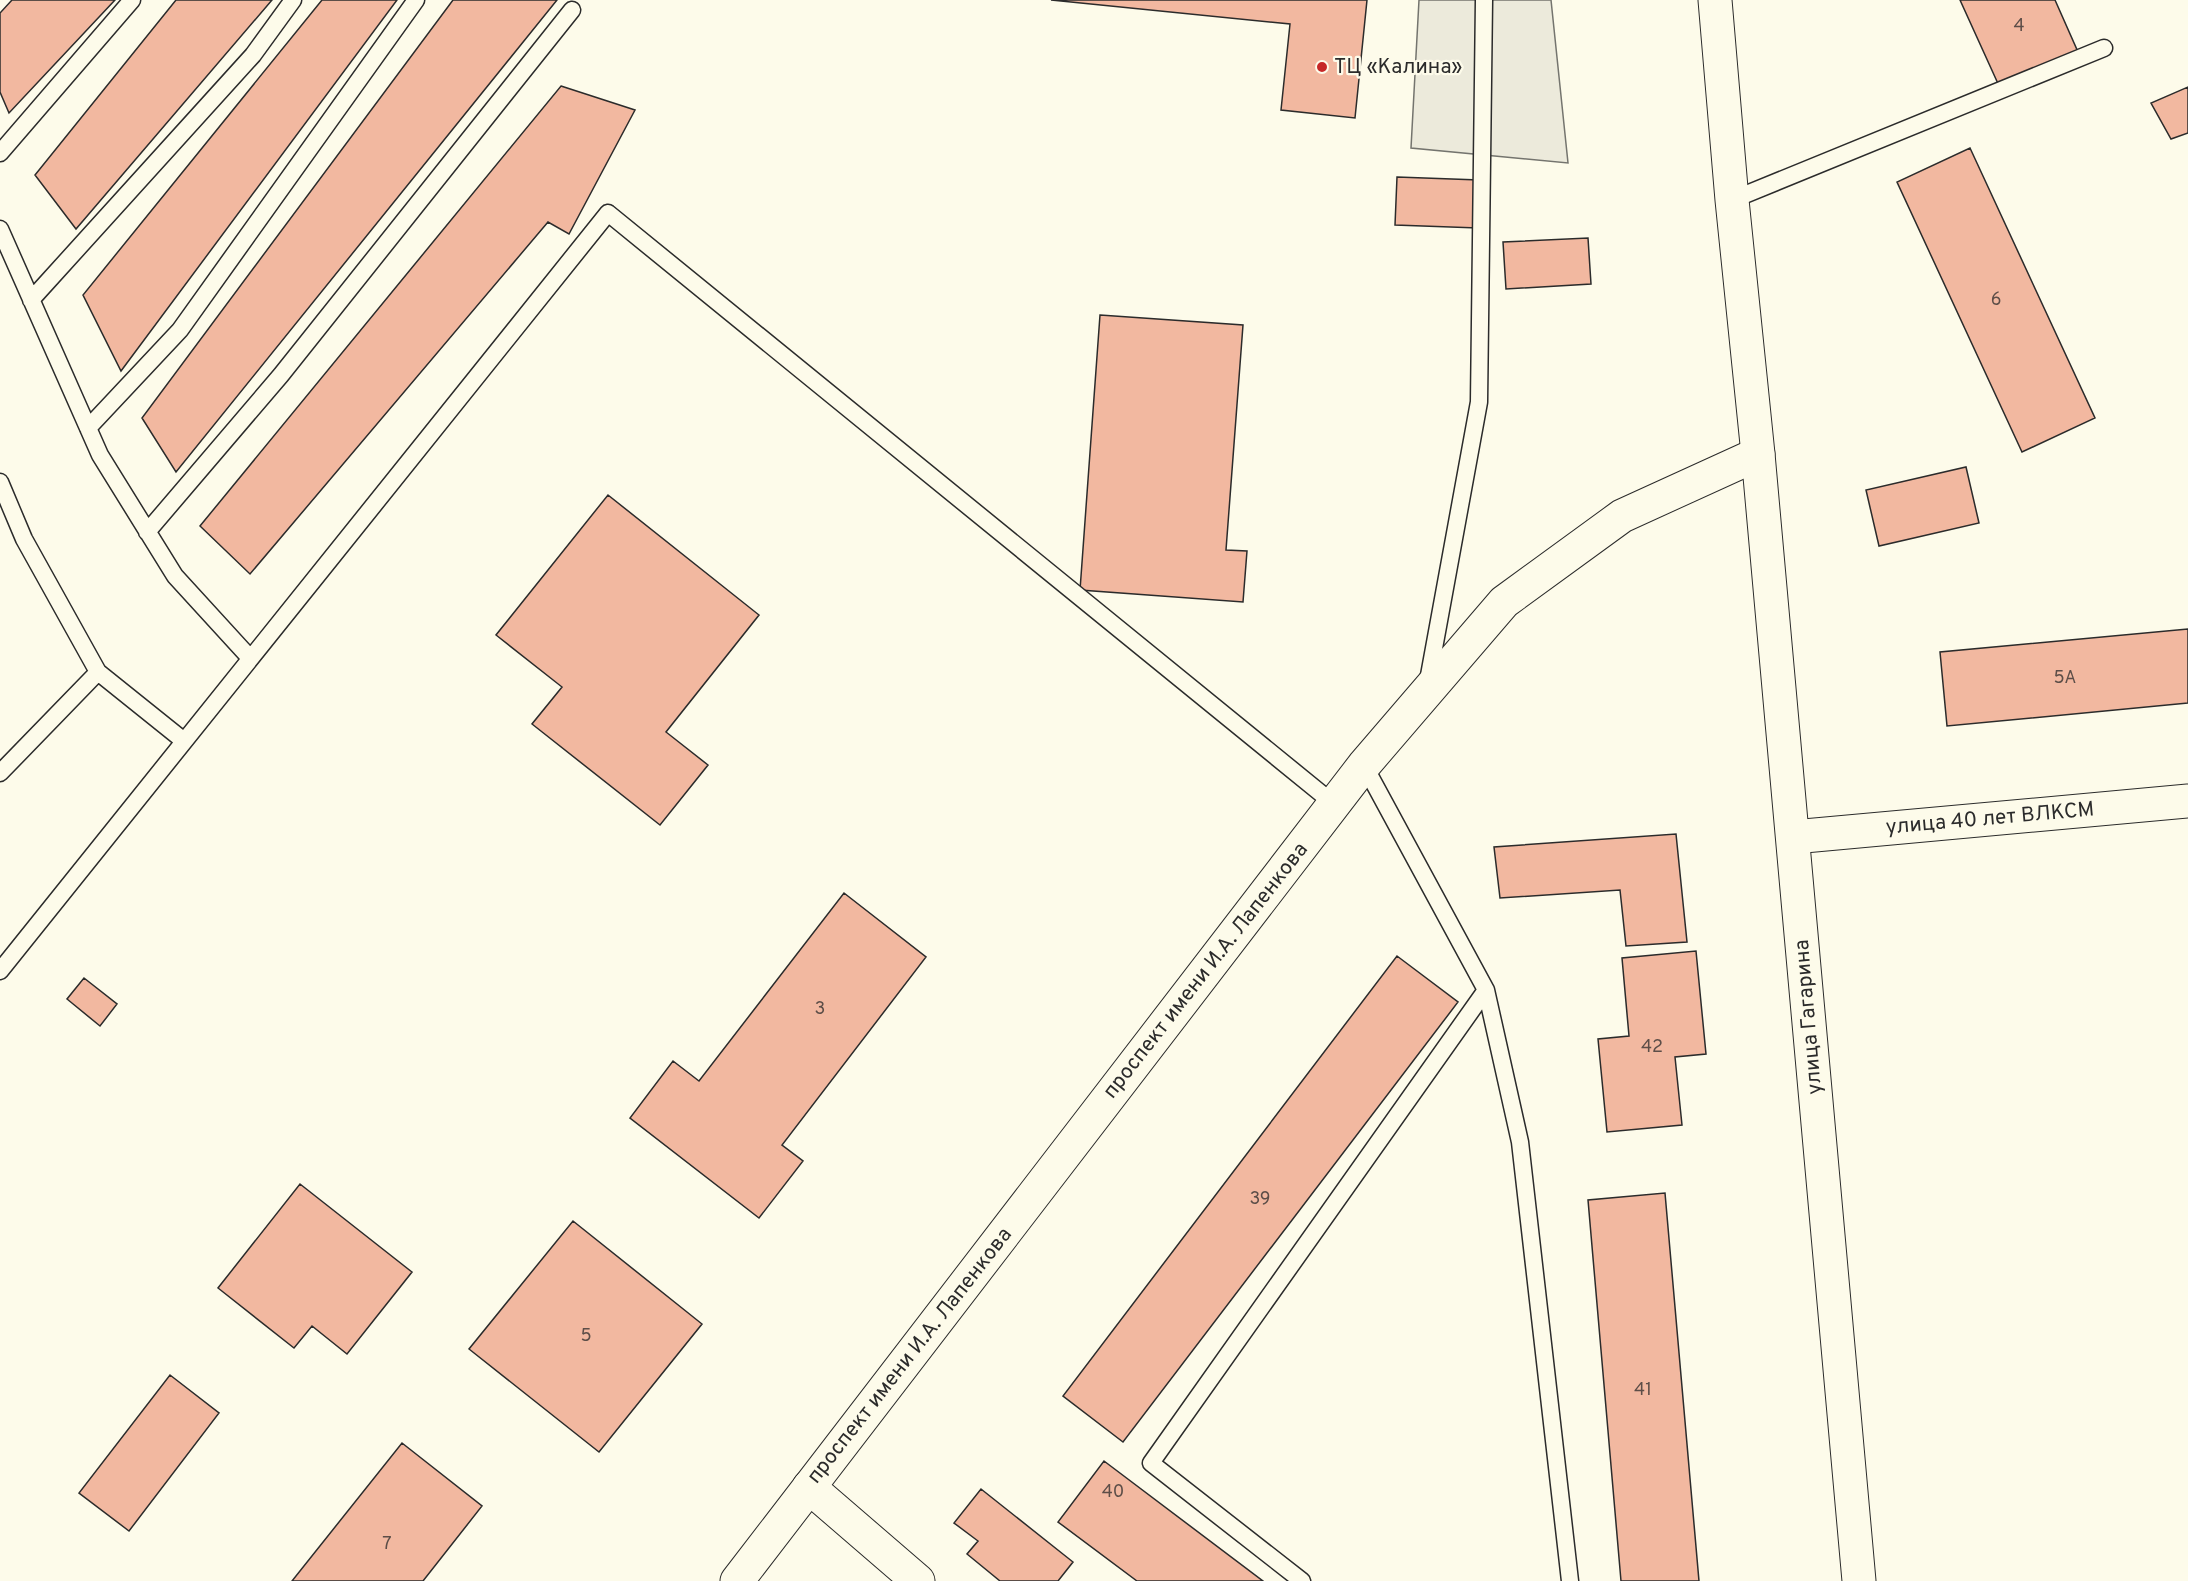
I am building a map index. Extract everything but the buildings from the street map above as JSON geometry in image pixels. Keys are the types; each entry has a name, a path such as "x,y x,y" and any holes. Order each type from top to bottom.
{"main road":[{"name":"улица Гагарина","path":"1715,0 1859,1581"},
{"name":"проспект имени И.А. Лапенкова","path":"737,1581 1364,765 1504,602 1622,516 1758,453"},
{"name":"улица 40 лет ВЛКСМ","path":"1793,837 2188,801"},
{"path":"809,1487 918,1581"}],"lane":[{"path":"0,153 132,0"},
{"path":"31,300 253,55 293,0"},
{"path":"88,428 180,330 416,0"},
{"path":"1427,691 1479,402 1484,0"},
{"path":"147,532 281,375 573,10"},
{"path":"1732,200 2104,48"},
{"path":"0,971 608,213 1334,804"},
{"path":"0,229 100,455 175,576 250,658"},
{"path":"0,482 24,539 98,672 184,741"},
{"path":"1,771 98,672"},
{"path":"1364,765 1486,990 1520,1142 1570,1581"},
{"path":"1302,1581 1151,1463 1486,990"}],"shaded area":[{"path":"1419,0 1551,0 1568,163 1411,148"}],"place":[{"name":"ТЦ «Калина»","path":"1322,67"}]}
